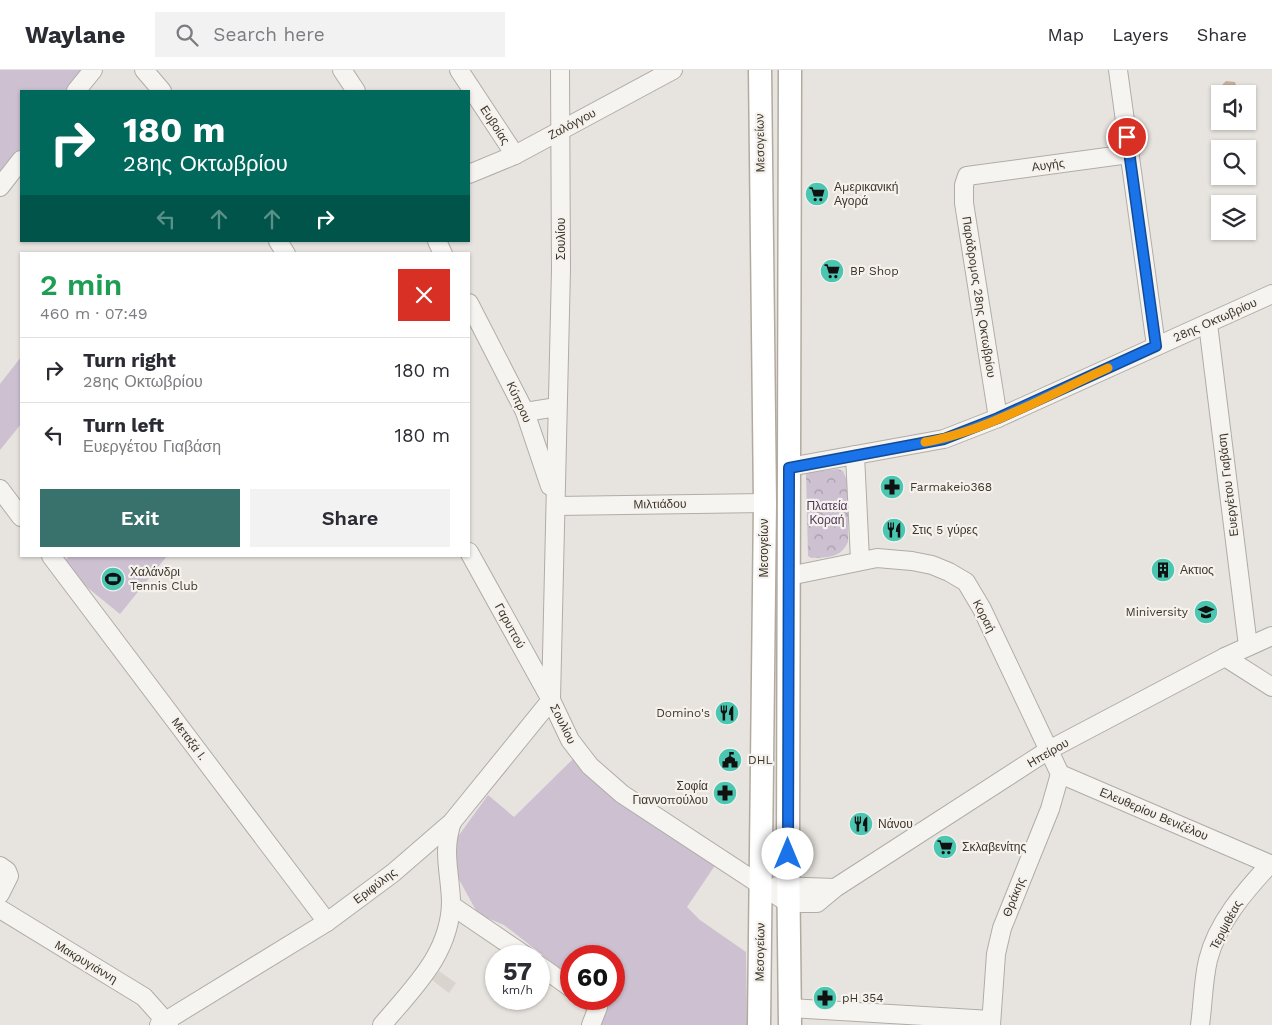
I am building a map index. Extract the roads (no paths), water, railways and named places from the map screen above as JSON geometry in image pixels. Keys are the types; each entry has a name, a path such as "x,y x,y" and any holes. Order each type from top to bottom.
{"main road":[{"name":"Μεσογείων","path":"759,1025 765,503 760,70"},
{"name":"Μεσογείων","path":"790,70 788,894 790,1017"}],"street":[{"path":"77,90 93,70"},
{"path":"144,70 161,90"},
{"path":"342,70 355,90"},
{"name":"Ευβοίας","path":"459,70 515,155"},
{"name":"Σουλίου","path":"560,70 561,270 550,700 570,740 579,753 605,781 762,885"},
{"name":"Ζαλόγγου","path":"470,174 515,155 673,70"},
{"path":"1118,70 1156,346"},
{"name":"Αυγής","path":"967,176 1129,154"},
{"path":"0,187 20,161"},
{"name":"Παράδρομος 28ης Οκτωβρίου","path":"967,176 964,185 964,203 998,418"},
{"name":"28ης Οκτωβρίου","path":"789,468 855,454 944,439 998,418 1272,294"},
{"name":"Κύπρου","path":"470,305 525,412 556,506"},
{"name":"Ευεργέτου Γιαβάση","path":"1208,324 1248,646"},
{"path":"525,412 557,407"},
{"path":"855,454 860,560"},
{"path":"0,489 20,516"},
{"name":"Μιλτιάδου","path":"556,506 765,503"},
{"name":"Γαρυττού","path":"470,554 550,700"},
{"name":"Μεταξά Ι.","path":"52,557 327,922"},
{"name":"Κοραή","path":"789,576 877,558 912,561 949,572 966,582 982,610 1047,752"},
{"name":"Ηπείρου","path":"762,885 788,894 835,888 1047,752 1225,657 1272,636"},
{"path":"1225,657 1272,686"},
{"name":"Εριφύλης","path":"165,1024 327,922 393,874 452,822 550,700"},
{"path":"1047,752 1060,774"},
{"name":"Ελευθερίου Βενιζέλου","path":"1060,774 1271,864"},
{"name":"Θράκης","path":"991,1023 996,954 1002,928 1050,809 1060,774"},
{"path":"382,1025 431,967 444,938 451,905 445,848 452,822"},
{"name":"Τερψιθέας","path":"1200,1025 1208,959 1223,925 1241,896 1271,864"},
{"path":"0,866 7,871 9,876 0,894"},
{"path":"451,905 510,945"},
{"name":"Μακρυγιάννη","path":"0,909 144,996 165,1024"},
{"path":"590,1025 597,1010"},
{"path":"790,1017 991,1023"}],"place":[{"name":"Αμερικανική Αγορά","path":"817,194"},
{"name":"BP Shop","path":"832,271"},
{"name":"Farmakeio368","path":"892,487"},
{"name":"Στις 5 γύρες","path":"894,530"},
{"name":"Ακτιος","path":"1163,570"},
{"name":"Χαλάνδρι Tennis Club","path":"113,579"},
{"name":"Miniversity","path":"1206,612"},
{"name":"Domino's","path":"727,713"},
{"name":"DHL","path":"730,760"},
{"name":"Σοφία Γιαννοπούλου","path":"725,793"},
{"name":"Νάνου","path":"861,824"},
{"name":"Σκλαβενίτης","path":"945,847"},
{"name":"pH 354","path":"825,998"}],"park label":[{"name":"Πλατεία Κοραή","path":"827,513"}]}
